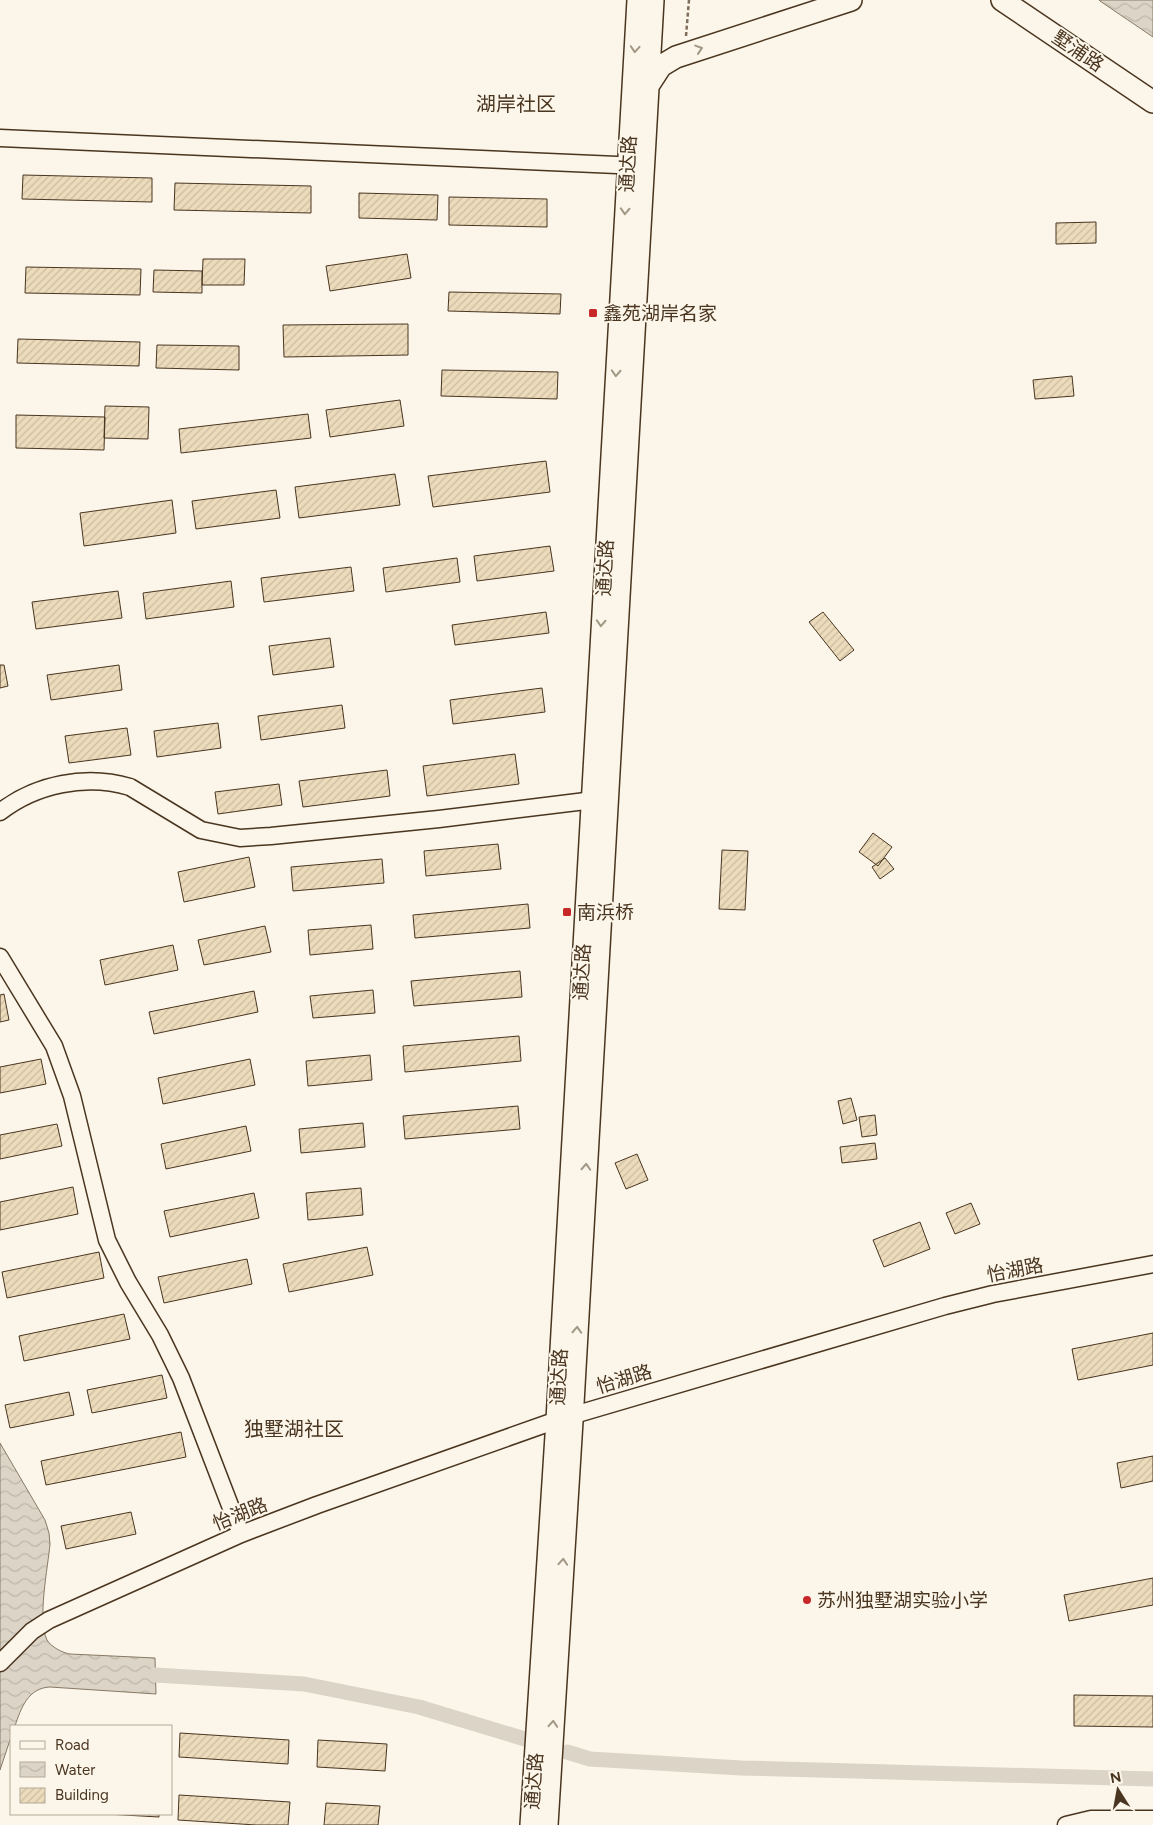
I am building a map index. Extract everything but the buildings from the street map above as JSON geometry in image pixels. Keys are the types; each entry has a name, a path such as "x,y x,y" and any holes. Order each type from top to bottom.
{"main road":[{"name":"通达路","path":"547,1825 564,1418 635,166 638,0"},
{"name":"通达路","path":"635,166 648,86 653,0"},
{"path":"648,86 661,66 676,57 851,0"},
{"name":"墅浦路","path":"1002,0 1153,102"},
{"name":"通达路","path":"531,1825 564,1418"}],"street":[{"path":"0,138 635,166"},
{"path":"0,812 15,801 63,782 117,783 130,787 201,830 240,838 439,819 599,799"},
{"path":"0,956 54,1046 72,1096 107,1240 128,1282 160,1335 182,1378 242,1534"},
{"name":"怡湖路","path":"0,1663 32,1631 68,1611 242,1534 317,1505 564,1418 945,1306 992,1294 1153,1264"},
{"path":"1066,1825 1091,1819 1153,1819"}],"water":[{"path":"1153,0 1153,37 1100,1"},
{"path":"0,1443 45,1520 49,1533 50,1544 43,1607 44,1631 47,1640 57,1649 70,1654 155,1658 156,1694 42,1688 26,1700 15,1725 10,1725 10,1740 0,1770"}],"waterway":[{"path":"155,1675 304,1684 419,1707 525,1739"},
{"path":"567,1752 590,1759 741,1768 1153,1779"}],"place":[{"name":"鑫苑湖岸名家","path":"593,313"},
{"name":"南浜桥","path":"567,912"},
{"name":"苏州独墅湖实验小学","path":"807,1600"}],"district":[{"name":"湖岸社区","path":"516,104"},
{"name":"独墅湖社区","path":"294,1429"}]}
